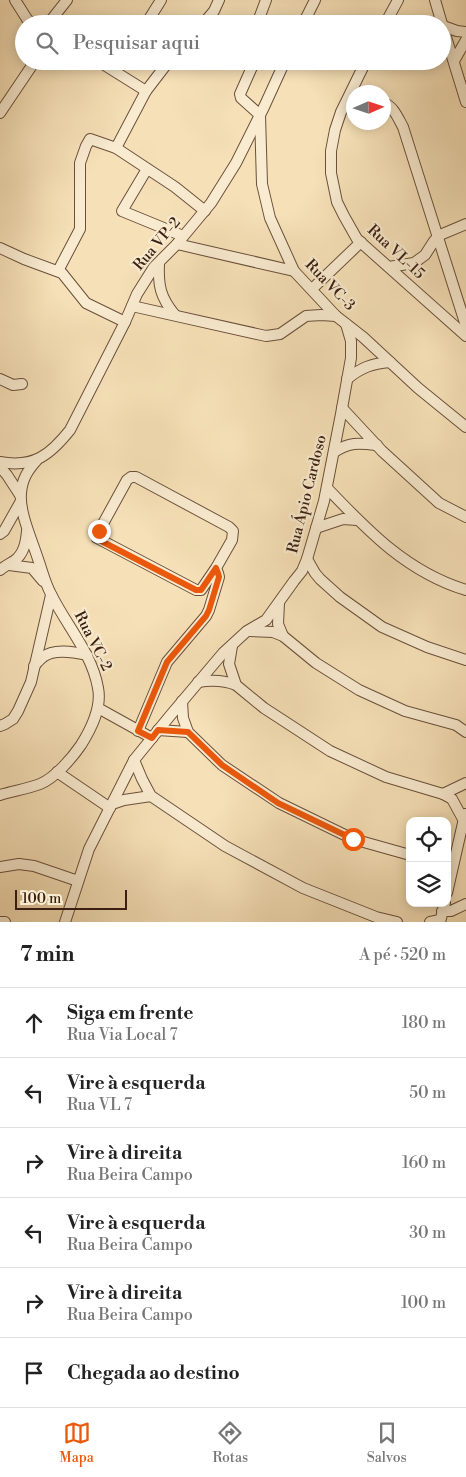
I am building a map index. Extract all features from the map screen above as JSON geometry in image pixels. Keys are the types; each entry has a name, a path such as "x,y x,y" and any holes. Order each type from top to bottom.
{"street":[{"path":"15,0 24,15"},
{"path":"55,15 67,0"},
{"path":"152,15 161,0"},
{"path":"210,15 219,0"},
{"path":"260,15 266,0"},
{"path":"308,15 315,0"},
{"path":"390,15 398,0"},
{"path":"435,0 440,15"},
{"path":"451,28 466,32"},
{"path":"454,61 466,40"},
{"path":"451,51 466,102"},
{"path":"0,113 29,70"},
{"path":"112,70 146,91"},
{"path":"116,148 146,91 162,70"},
{"path":"251,70 240,94 241,98 260,115"},
{"name":"Rua VP-2","path":"0,462 12,464 37,460 49,453 60,443 70,430 125,322 137,294 154,267 211,204 236,163 281,70"},
{"name":"Rua VL-15","path":"356,85 362,70"},
{"path":"391,108 403,127 466,326"},
{"name":"Rua VL-15","path":"346,109 335,130 331,151 331,173 337,202 344,216 357,239 466,336"},
{"name":"Rua VC-3","path":"260,115 262,184 270,218 294,271 336,316 418,388 466,427"},
{"path":"58,271 80,229 80,163 90,139 116,148 174,187 205,211"},
{"path":"147,169 122,211 180,240 294,271"},
{"path":"388,267 414,263 425,256 438,237 466,224"},
{"path":"312,290 361,242"},
{"path":"0,248 62,273 86,303 125,322"},
{"path":"159,262 158,280 162,296 175,315"},
{"path":"132,306 266,336 280,334 306,316 336,316"},
{"name":"Rua Ápio Cardoso","path":"65,922 89,848 134,760 198,682 232,645 248,631 266,620 302,571 308,559 327,488 347,379 351,341 346,324"},
{"path":"347,379 371,364 390,362"},
{"path":"0,379 13,385 22,384"},
{"path":"342,408 377,445 439,503 466,516"},
{"path":"334,452 345,446 358,443 377,445"},
{"path":"0,534 4,531 21,498 22,483 27,471 37,460"},
{"path":"0,467 21,498"},
{"path":"131,476 230,527 234,531 232,540 216,568 209,581 198,591 97,538 99,531 131,476"},
{"path":"327,488 356,520 398,556 447,584 466,590"},
{"name":"Rua VC-2","path":"2,793 41,784 57,772 89,732 98,708 99,690 94,671 87,655 49,590 28,528 21,498"},
{"path":"316,528 343,519 356,520"},
{"path":"3,568 16,560 25,547 28,528"},
{"path":"308,559 320,579 340,597 382,627 427,647 466,660"},
{"path":"0,726 13,719 31,682 49,590 32,568 3,568"},
{"path":"138,731 167,662 209,610 219,577 216,568"},
{"path":"294,580 307,576 320,579"},
{"path":"279,601 278,624 283,636"},
{"path":"248,631 273,632 283,636 316,663 359,690 405,711 461,724 466,732"},
{"path":"232,645 229,664 236,685"},
{"path":"34,667 44,656 52,653 67,651 87,655"},
{"path":"198,682 209,680 236,685 264,708 330,751 386,778 443,794 452,799 465,816 451,874"},
{"path":"182,702 183,718 188,732 222,765 278,803 353,839 406,853"},
{"path":"98,708 138,731 155,734 188,732"},
{"path":"134,760 152,796 225,846 303,888 376,917 397,922"},
{"path":"57,772 111,806 124,800 152,796"},
{"path":"443,794 466,783"},
{"path":"451,849 458,847"},
{"path":"0,867 19,864 34,866 78,882"},
{"path":"439,916 466,904"},
{"path":"0,922 5,922"}],"route":[{"path":"99,531 97,538 103,542 198,591 209,581 216,568 219,577 206,616 167,662 162,671 138,731 152,738 158,730 188,732 222,765 278,803 353,839"}]}
